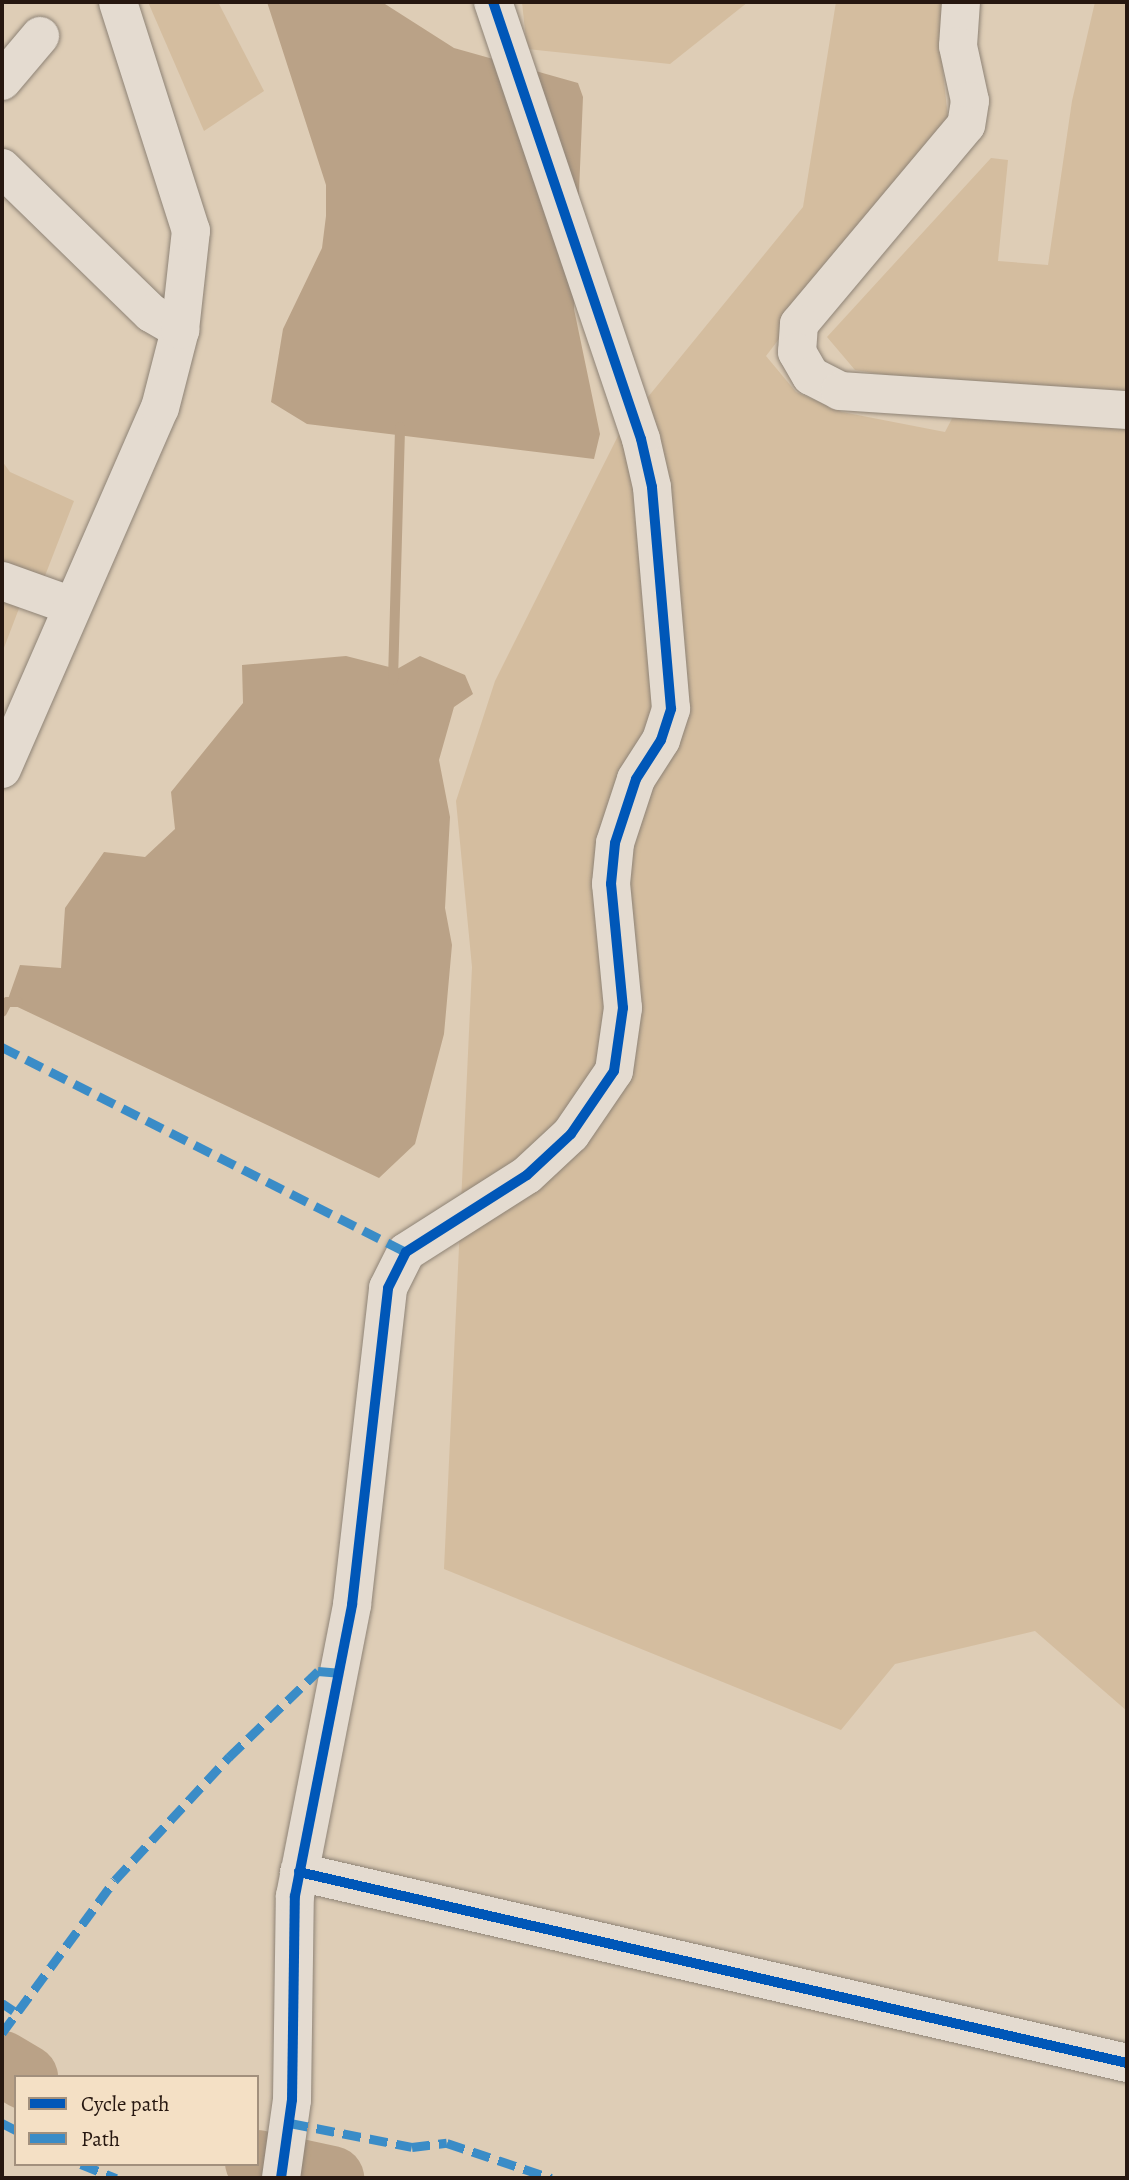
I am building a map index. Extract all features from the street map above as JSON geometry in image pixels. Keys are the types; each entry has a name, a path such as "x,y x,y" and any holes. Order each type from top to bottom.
{"street":[{"path":"2,769 160,408 180,330 191,231 118,2"},
{"path":"284,2160 299,1872 352,1605 395,1265 527,1175 570,1134 614,1071 623,1008 611,884 615,843 632,789 671,709 652,487 615,361 493,2"},
{"path":"961,2 958,46 970,101 966,125 799,324 797,352 811,376 840,391 1127,410"},
{"path":"2,81 40,36"},
{"path":"2,169 150,313 180,330"},
{"path":"2,581 72,606"},
{"path":"299,1872 1127,2063"}],"shaded area":[{"path":"148,2 218,2 264,91 204,131"},
{"path":"267,2 385,4 454,48 578,83 583,97 574,309 600,434 594,459 307,424 271,402 283,329 322,248 326,185"},
{"path":"522,2 748,2 670,64 527,49"},
{"path":"836,2 958,2 942,63 948,118 766,356 796,392 842,412 945,432 968,388 855,370 827,337 991,158 1008,160 998,261 1048,265 1072,101 1095,2 1127,2 1127,1711 1035,1631 895,1664 841,1730 444,1569 472,967 456,801 495,681 621,430 803,207"},
{"path":"2,461 10,472 74,501 43,581 31,577 2,653"},
{"path":"346,656 397,669 420,656 465,675 473,694 454,707 439,760 450,817 445,908 452,945 444,1034 415,1144 379,1178 7,1002 20,965 61,968 65,908 104,852 145,857 175,829 171,792 243,703 242,665"}],"waterway":[{"path":"393,680 400,427"},
{"path":"2,1012 7,1002 18,1002"},
{"path":"2,2063 22,2075"},
{"path":"259,2162 331,2178"}],"marked path":[{"path":"2,1047 406,1252"},
{"path":"2,2033 115,1880 229,1757 318,1671 339,1673"},
{"path":"2,2003 14,2011"},
{"path":"2,2123 14,2129"},
{"path":"290,2123 412,2147 447,2143 551,2178"},
{"path":"86,2166 116,2178"}],"cycle path":[{"path":"281,2178 292,2100 295,1896 352,1605 388,1288 406,1252 527,1175 571,1134 614,1071 623,1008 611,884 615,843 636,779 661,740 671,709 652,487 641,439 493,2"},
{"path":"299,1872 1127,2063"}]}
